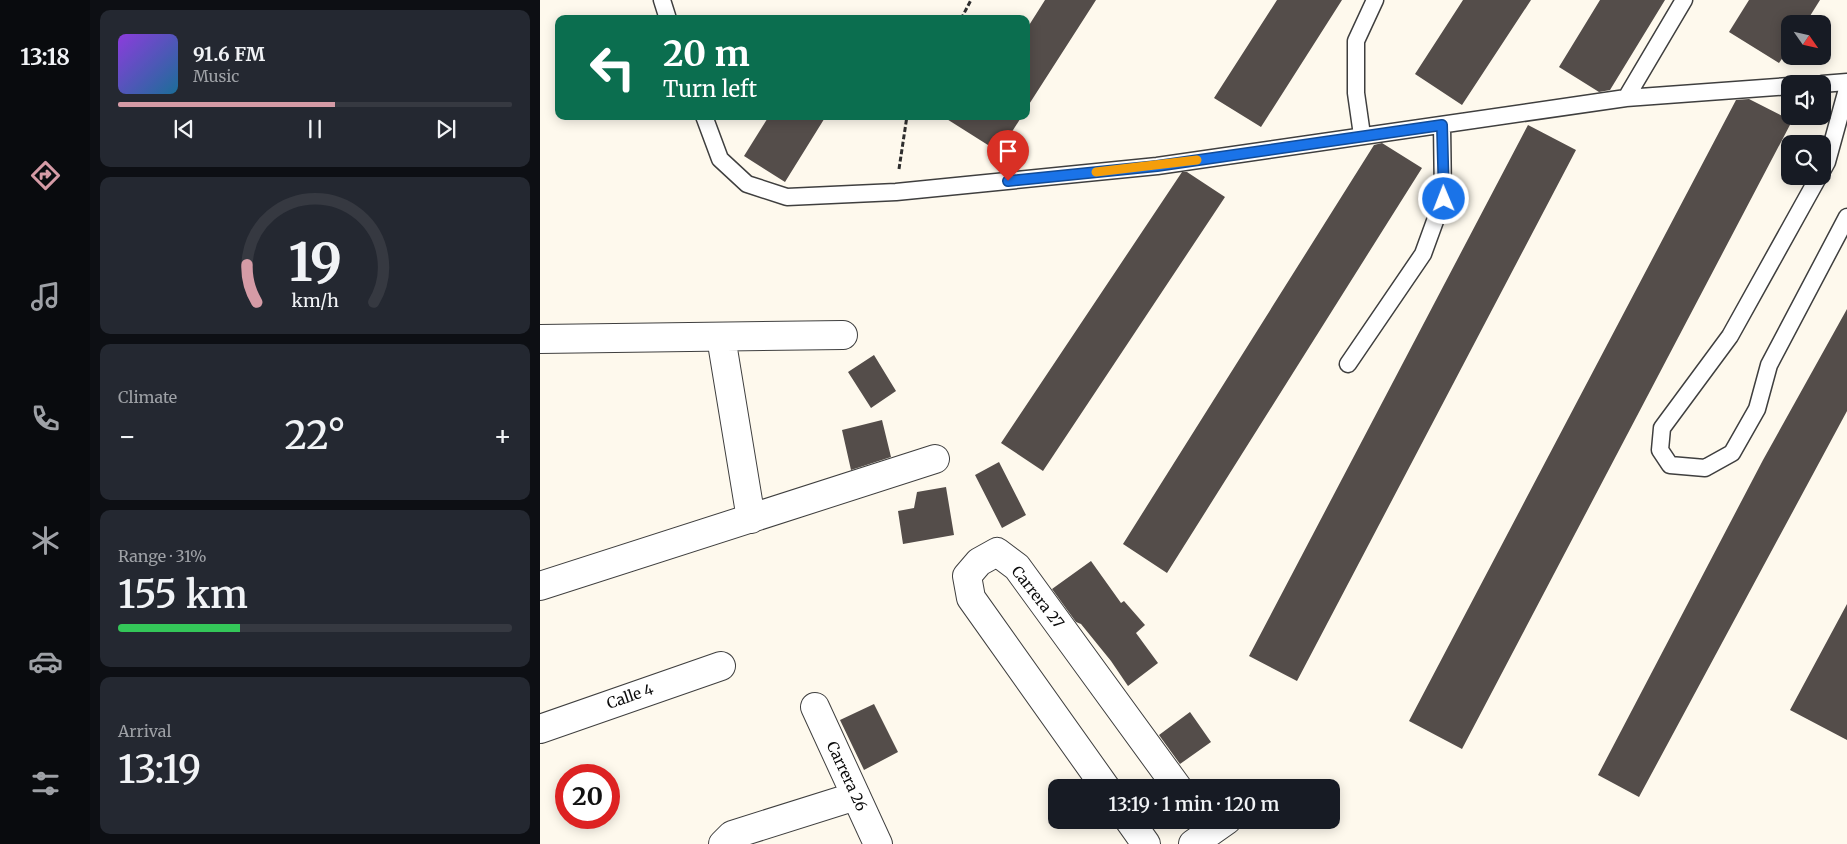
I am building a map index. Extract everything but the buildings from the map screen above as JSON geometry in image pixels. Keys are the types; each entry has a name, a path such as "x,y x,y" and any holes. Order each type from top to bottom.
{"street":[{"path":"540,339 843,335"},
{"path":"721,337 751,519"},
{"path":"540,586 935,458"},
{"name":"Carrera 27","path":"1100,779 971,598 967,576 979,562 997,552 1017,567 1171,779"},
{"name":"Calle 4","path":"540,729 721,666"},
{"name":"Carrera 26","path":"815,707 878,844"},
{"path":"723,844 732,836 856,796"},
{"path":"1135,829 1146,844"}],"lane":[{"path":"662,0 667,15"},
{"path":"1362,135 1356,93 1356,41 1374,0"},
{"path":"1626,98 1684,0"},
{"path":"1831,83 1847,82"},
{"path":"706,120 720,158 747,184 786,197 896,192 1157,166 1626,98 1781,87"},
{"path":"1831,148 1847,89"},
{"path":"1842,108 1847,132"},
{"path":"1348,364 1423,254 1444,199 1442,125"},
{"path":"1814,185 1730,336 1662,428 1660,450 1670,465 1705,468 1732,452 1757,409 1768,365 1847,217"}],"path":[{"path":"963,15 971,0"},
{"path":"896,192 907,120"}],"slow traffic":[{"path":"1096,172 1197,160"}],"route":[{"path":"1008,181 1157,166 1442,125 1444,199"}]}
